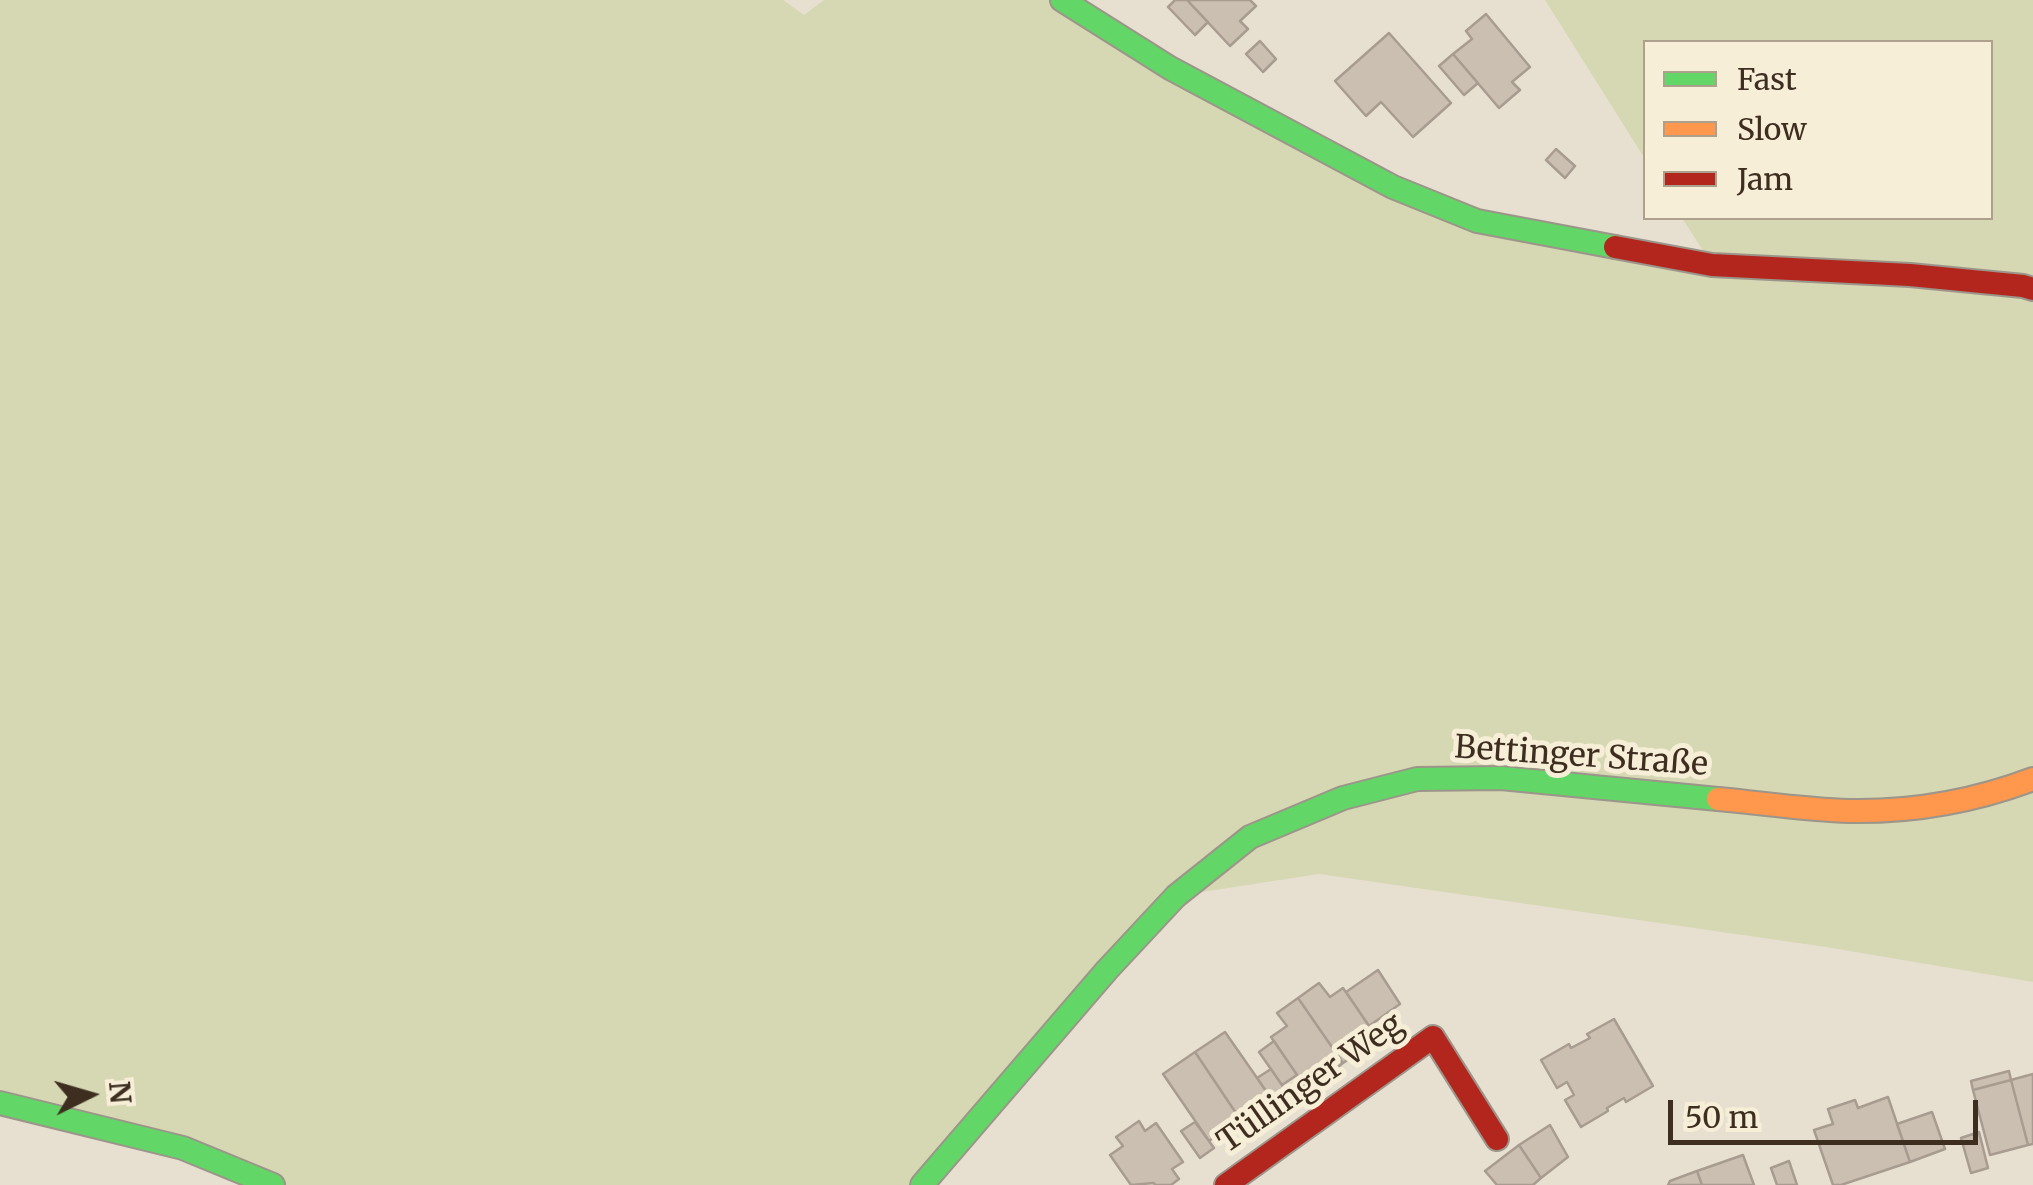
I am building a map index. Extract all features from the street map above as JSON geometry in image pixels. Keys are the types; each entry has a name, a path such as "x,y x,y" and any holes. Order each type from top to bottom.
{"street":[{"path":"1066,1 1170,68 1393,187 1477,221 1712,265 1910,275 2033,289"},
{"name":"Bettinger Straße","path":"922,1185 1106,970 1176,896 1250,837 1342,798 1417,779 1502,778 1850,811 1928,807 2012,788 2033,779"},
{"name":"Tüllinger Weg","path":"1226,1185 1433,1037 1497,1139"},
{"path":"0,1103 183,1148 273,1185"}],"green space":[{"path":"0,0 783,0 804,15 824,0 1062,0 1393,187 1711,263 1683,220 1993,220 1993,40 1643,40 1643,156 1545,0 2033,0 2033,982 1826,947 1319,874 1176,896 922,1185 273,1185 0,1103"}],"building":[{"path":"1175,0 1187,0 1208,22 1195,35 1168,7"},
{"path":"1187,0 1250,0 1256,6 1240,21 1248,29 1230,46"},
{"path":"1486,14 1530,67 1512,82 1520,90 1499,108 1453,54 1472,39 1466,31"},
{"path":"1389,33 1451,103 1413,137 1381,102 1366,116 1335,81"},
{"path":"1260,41 1276,59 1263,72 1246,54"},
{"path":"1453,54 1478,83 1464,95 1439,66"},
{"path":"1556,149 1575,166 1565,178 1546,160"},
{"path":"1378,970 1400,1004 1369,1026 1346,992"},
{"path":"1319,983 1330,997 1343,988 1376,1036 1348,1052 1352,1057 1343,1063 1298,998"},
{"path":"1298,998 1343,1063 1333,1071 1329,1065 1323,1068 1324,1072 1304,1085 1271,1037 1287,1026 1277,1013"},
{"path":"1614,1019 1653,1086 1626,1102 1624,1098 1581,1127 1565,1100 1574,1095 1567,1082 1557,1088 1541,1060 1569,1044 1571,1048 1590,1038 1587,1034"},
{"path":"1225,1032 1271,1098 1240,1119 1195,1052"},
{"path":"1274,1041 1297,1075 1282,1085 1259,1052"},
{"path":"1195,1052 1240,1119 1209,1141 1163,1074"},
{"path":"1271,1069 1290,1097 1276,1106 1257,1078"},
{"path":"2009,1071 2011,1080 1973,1090 1971,1081"},
{"path":"2033,1074 2033,1144 2028,1145 2011,1080"},
{"path":"2011,1080 2028,1145 1990,1155 1973,1090"},
{"path":"1888,1097 1910,1162 1833,1185 1814,1130 1833,1124 1828,1109 1855,1100 1858,1108"},
{"path":"1932,1112 1945,1149 1910,1162 1897,1124"},
{"path":"1139,1121 1145,1131 1156,1123 1183,1162 1172,1169 1179,1179 1171,1185 1131,1185 1110,1155 1123,1146 1116,1137"},
{"path":"1195,1122 1214,1148 1200,1158 1181,1131"},
{"path":"1550,1125 1568,1157 1541,1178 1519,1145"},
{"path":"1979,1132 1988,1168 1971,1173 1961,1138"},
{"path":"1519,1145 1541,1178 1533,1185 1497,1185 1485,1171"},
{"path":"1743,1155 1754,1185 1702,1185 1697,1171"},
{"path":"1789,1161 1797,1185 1777,1185 1771,1168"},
{"path":"1697,1171 1702,1185 1668,1185 1670,1181"}],"traffic: fast":[{"path":"1062,0 1170,68 1393,187 1477,221 1615,247"},
{"path":"922,1185 1176,896 1250,837 1343,798 1417,779 1501,778 1718,799"},
{"path":"0,1103 183,1148 273,1185"}],"traffic: slow":[{"path":"1718,799 1834,810 1897,810 1966,799 2033,779"}],"traffic: jam":[{"path":"1615,247 1712,265 1910,275 2033,289"},
{"path":"1226,1185 1433,1037 1497,1139"}]}
